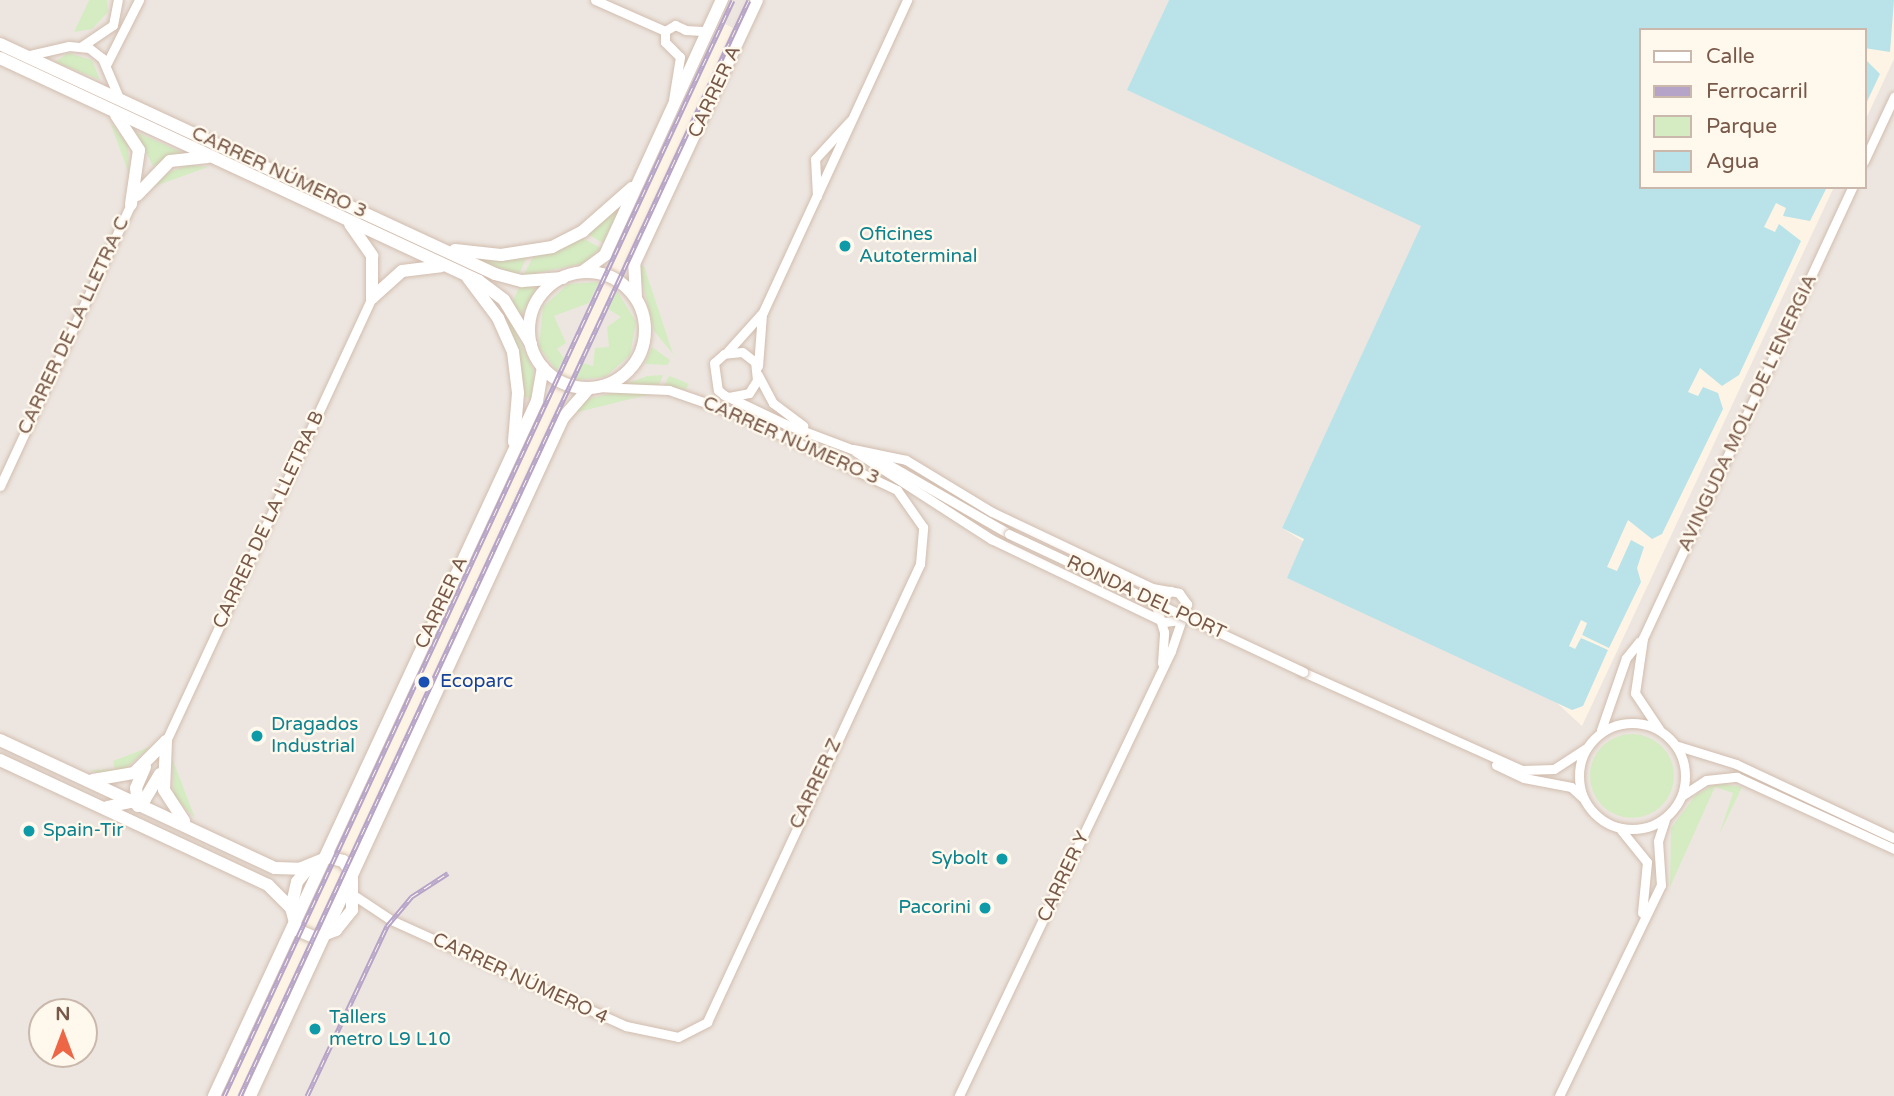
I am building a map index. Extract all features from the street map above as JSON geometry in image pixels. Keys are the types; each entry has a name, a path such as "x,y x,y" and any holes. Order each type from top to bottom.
{"main road":[{"name":"CARRER A","path":"579,274 604,255 722,0"},
{"name":"CARRER A","path":"636,300 634,264 757,0"},
{"name":"CARRER NÚMERO 3","path":"0,44 509,278 563,278"},
{"name":"CARRER NÚMERO 3","path":"0,58 463,273 496,291 531,344"},
{"path":"111,110 139,150 131,204"},
{"path":"131,204 164,164 214,158"},
{"path":"444,249 501,255 552,247 583,231 638,183"},
{"path":"342,216 372,256 372,298"},
{"path":"372,298 402,271 448,267"},
{"path":"463,273 498,318 513,352 518,393 512,454"},
{"path":"579,274 610,277 636,300 646,333 640,356 622,376 592,388 562,384 543,368 531,344 535,304 563,278 579,274"},
{"name":"CARRER A","path":"325,858 542,388 543,368"},
{"name":"CARRER A","path":"352,873 562,421 592,388"},
{"path":"0,740 275,868 310,866"},
{"path":"153,831 138,803 137,782 149,761 166,741"},
{"path":"102,807 138,803 153,791 166,741"},
{"path":"0,760 268,885 291,908"},
{"path":"89,780 127,776 149,761"},
{"path":"161,767 171,806 191,827"},
{"path":"214,1096 325,858"},
{"path":"325,858 343,861 352,873 355,896 348,916 324,936 305,937 293,924 291,908 297,882 310,866 325,858"},
{"path":"250,1096 352,873"}],"street":[{"path":"18,52 37,56 82,46 113,25 118,0"},
{"path":"106,65 139,0"},
{"path":"595,0 665,31"},
{"path":"811,432 729,397 711,376 724,354 762,312 907,0"},
{"path":"665,31 675,25 707,31"},
{"path":"665,31 665,42 680,57 672,109"},
{"path":"82,46 106,65 123,102"},
{"path":"1866,157 1894,97"},
{"path":"817,196 815,159 852,119"},
{"name":"AVINGUDA MOLL DE L'ENERGIA","path":"1643,638 1851,189"},
{"name":"CARRER DE LA LLETRA C","path":"0,486 131,204"},
{"name":"CARRER DE LA LLETRA B","path":"166,741 372,298"},
{"path":"729,397 749,393 758,371 762,312"},
{"path":"724,354 742,352 758,371"},
{"name":"CARRER NÚMERO 3","path":"758,371 773,403 811,432"},
{"name":"CARRER NÚMERO 3","path":"592,388 669,390 732,412 897,490 923,527"},
{"name":"RONDA DEL PORT","path":"811,432 919,477 1009,534 1486,758"},
{"path":"853,449 906,460 992,512 1152,588 1171,591 1186,599 1182,619 1171,624 991,539 853,449"},
{"name":"CARRER Z","path":"693,1034 707,1022 920,564 923,527"},
{"path":"1161,668 1165,641 1156,602 1171,591"},
{"name":"CARRER Y","path":"968,1085 1182,619"},
{"path":"1643,638 1635,692 1659,729 1675,744 1692,755 1735,764 1894,838"},
{"path":"1597,737 1626,659 1643,638"},
{"path":"1486,758 1546,771 1589,745 1597,737 1626,723 1659,729"},
{"path":"1675,744 1685,764 1682,796"},
{"path":"1584,799 1580,768 1589,745"},
{"path":"1486,758 1517,776 1571,787 1618,828 1647,862 1640,922"},
{"path":"1559,1096 1640,922 1663,879 1658,841 1668,815 1682,796 1706,780 1737,777 1894,849"},
{"path":"1618,828 1645,827 1668,815"},
{"name":"CARRER NÚMERO 4","path":"355,896 391,920 615,1022 660,1036 693,1034"},
{"path":"959,1096 968,1085"},
{"path":"966,1096 968,1085"}],"shaded area":[{"path":"0,0 1169,0 1128,90 1422,226 1282,528 1557,703 1582,726 1833,189 1866,189 1866,119 1894,59 1894,1096 237,1096 733,28 725,24 226,1096 0,1096"}],"green space":[{"path":"89,0 107,0 108,12 92,29 74,32"},
{"path":"68,53 92,60 100,80 55,62"},
{"path":"110,122 128,144 129,174"},
{"path":"136,132 184,153 184,154 153,166"},
{"path":"188,165 208,167 155,186 167,173"},
{"path":"621,205 603,243 586,233"},
{"path":"580,237 601,248 585,263 523,276 534,255"},
{"path":"465,255 527,257 518,276"},
{"path":"638,265 644,266 673,354 654,331"},
{"path":"599,282 589,303 554,316 566,343 557,349 564,358 557,371 539,347 543,307 568,284"},
{"path":"520,285 536,288 521,316 512,303"},
{"path":"617,291 636,322 630,355 605,377 575,380 583,363 593,366 595,348 609,347 607,327 621,317 608,309"},
{"path":"507,314 534,372 531,399 521,395"},
{"path":"652,347 670,360 668,365 645,364"},
{"path":"663,375 659,385 626,384 647,376"},
{"path":"669,376 689,384 685,390 664,386"},
{"path":"623,391 655,393 574,413 587,399"},
{"path":"1632,734 1648,737 1662,746 1671,760 1674,776 1671,792 1662,806 1648,815 1632,818 1616,815 1602,806 1593,792 1590,776 1593,760 1602,746 1616,737"},
{"path":"150,747 125,769 99,773 89,770 115,769 113,761"},
{"path":"172,758 195,818 174,797"},
{"path":"1723,784 1742,787 1719,835 1733,793 1715,787 1670,887 1671,828 1695,796 1711,786"}],"water":[{"path":"1169,0 1894,0 1890,52 1866,48 1866,28 1638,28 1638,189 1826,189 1810,221 1783,216 1786,208 1776,203 1764,227 1775,232 1779,224 1801,241 1739,375 1722,386 1700,368 1688,392 1698,396 1703,387 1718,393 1723,409 1662,534 1652,539 1628,520 1607,567 1617,571 1631,540 1644,547 1637,568 1641,582 1609,648 1582,635 1587,623 1569,647 1581,637 1608,650 1583,706 1572,710 1287,578 1304,539 1282,528 1421,226 1127,90"},
{"path":"1866,60 1880,74 1866,104"}],"pier":[{"path":"1581,620 1587,623 1582,635 1611,651 1581,638 1575,649 1569,646"}],"railway":[{"path":"224,1096 733,0"},
{"path":"240,1096 749,0"},
{"path":"307,1096 387,926 411,897 448,873"}],"place":[{"name":"Oficines Autoterminal","path":"845,246"},
{"name":"Ecoparc","path":"424,682"},
{"name":"Dragados Industrial","path":"257,736"},
{"name":"Spain-Tir","path":"29,831"},
{"name":"Sybolt","path":"1002,859"},
{"name":"Pacorini","path":"985,908"},
{"name":"Tallers metro L9 L10","path":"315,1029"}]}
